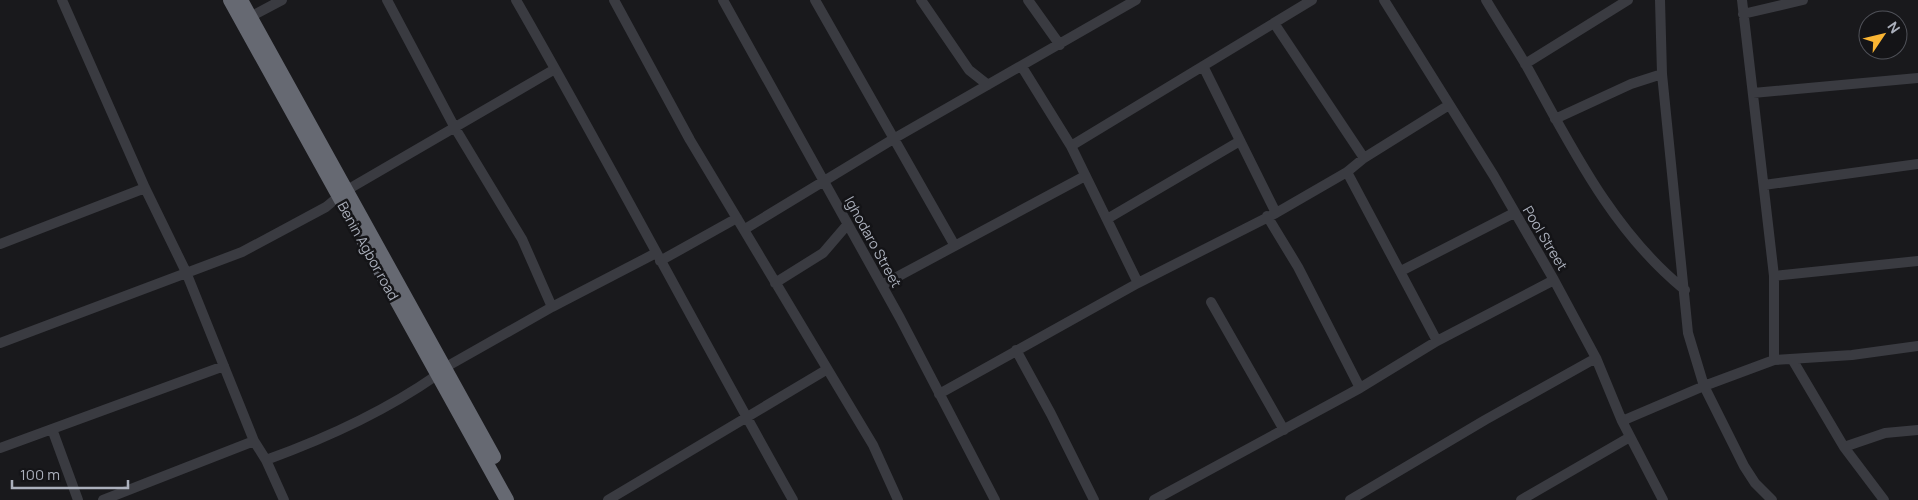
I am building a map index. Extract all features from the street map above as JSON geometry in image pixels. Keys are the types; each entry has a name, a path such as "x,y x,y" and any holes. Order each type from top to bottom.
{"highway":[{"name":"Benin Agbor road","path":"230,0 343,194 441,371 517,500"},
{"name":"Benin Agbor road","path":"241,0 343,194"},
{"name":"Benin Agbor road","path":"441,371 507,500"}],"street":[{"path":"62,0 145,188 186,272 254,441 266,460 284,500"},
{"path":"250,17 282,0"},
{"path":"387,0 455,128 522,239 552,307"},
{"path":"516,0 556,69 793,500"},
{"path":"614,0 690,140 745,228 826,370 873,445 898,500"},
{"name":"Ighodaro Street","path":"723,0 882,285 994,500"},
{"path":"815,0 955,246"},
{"path":"921,0 969,70 988,85"},
{"path":"1028,0 1060,45"},
{"path":"745,228 895,138 1136,0"},
{"path":"1071,146 1312,0"},
{"name":"Pool Street","path":"1384,0 1450,105 1554,280 1596,358 1622,421 1663,500"},
{"path":"1486,0 1525,64 1570,147 1632,238 1665,274 1685,290"},
{"path":"1525,64 1628,0"},
{"path":"1660,0 1662,74 1688,333 1704,386 1744,466 1755,483 1772,500"},
{"path":"1742,0 1774,276 1774,360"},
{"path":"1743,14 1803,0"},
{"path":"1274,23 1364,158"},
{"path":"1203,66 1240,140 1271,214 1360,388"},
{"path":"1022,67 1071,146 1138,283"},
{"path":"0,344 242,252 326,207 343,194 556,69"},
{"path":"1555,119 1630,84 1662,74"},
{"path":"1754,93 1918,78"},
{"path":"939,394 1138,283 1347,172 1364,158 1450,105"},
{"path":"1107,220 1240,140"},
{"path":"1764,185 1918,164"},
{"path":"1347,172 1437,341"},
{"path":"882,285 1086,176"},
{"path":"0,244 145,188"},
{"path":"1401,271 1514,213"},
{"path":"266,460 326,438 406,397 441,371 552,307 737,218"},
{"path":"775,283 823,253 847,225"},
{"path":"1774,276 1918,262"},
{"path":"1154,500 1360,388 1437,341 1554,280"},
{"path":"1211,302 1284,430"},
{"path":"1622,421 1704,386 1774,360 1852,355 1918,346"},
{"path":"1016,350 1094,500"},
{"path":"1350,500 1485,420 1596,358"},
{"path":"1792,359 1844,447 1884,500"},
{"path":"0,448 224,366"},
{"path":"608,500 668,466 746,416 826,370"},
{"path":"52,429 78,500"},
{"path":"1844,447 1885,433 1918,430"},
{"path":"1521,500 1630,437"},
{"path":"103,500 254,441"}]}
